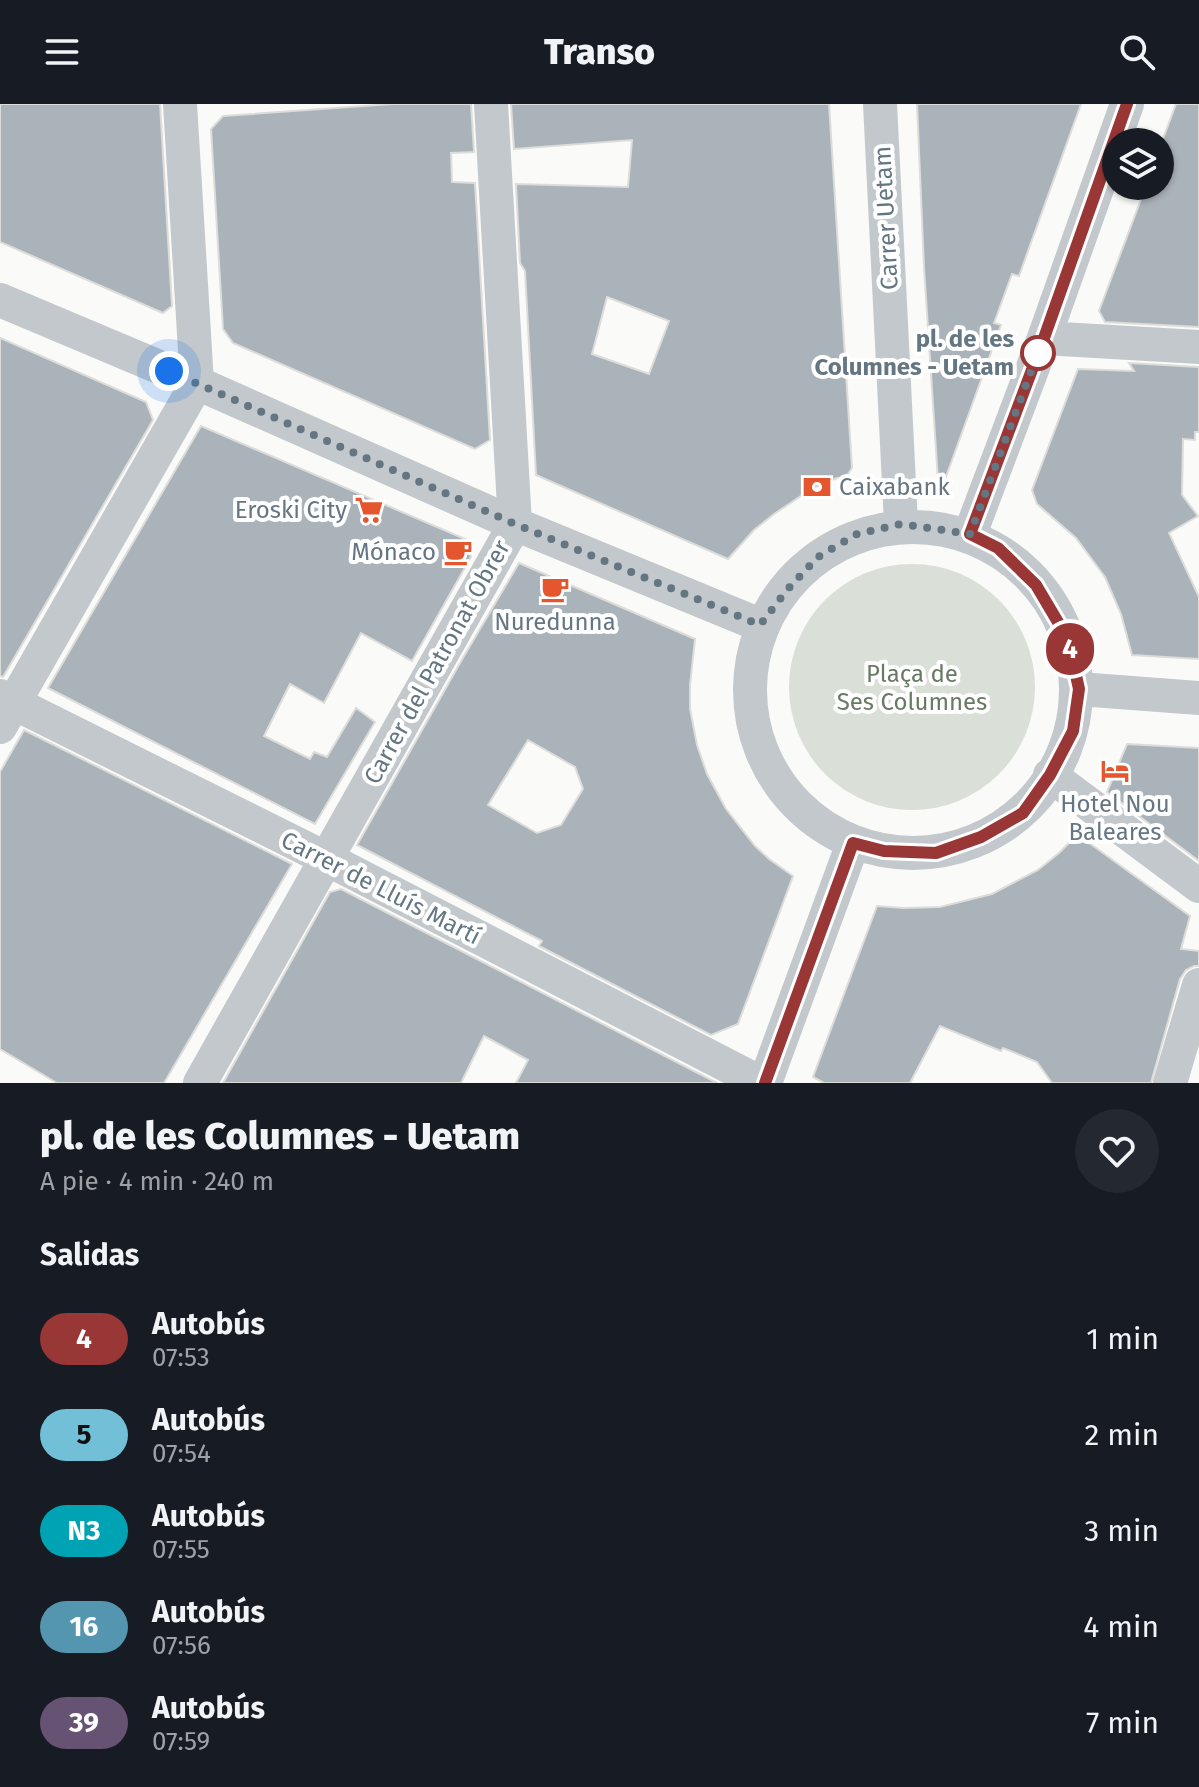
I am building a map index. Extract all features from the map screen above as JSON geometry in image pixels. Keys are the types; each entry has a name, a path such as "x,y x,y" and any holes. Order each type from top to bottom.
{"street":[{"path":"4,708 197,383 180,104"},
{"name":"Carrer del Patronat Obrer","path":"200,1083 515,524 491,104"},
{"name":"Carrer Uetam","path":"880,104 901,524"},
{"path":"970,534 1127,104"},
{"path":"0,300 197,383 515,524 760,625"},
{"path":"1044,338 1199,347"},
{"path":"901,524 970,534 998,548 1036,585 1068,639 1079,689 1073,731 1050,775 1023,813 981,837 936,853 884,851 853,843 794,807 769,769 753,724 752,672 760,625 818,557 857,534 901,524"},
{"path":"1079,689 1199,698"},
{"name":"Carrer de Lluís Martí","path":"4,708 327,859 763,1083"},
{"path":"1050,775 1199,886"},
{"path":"763,1083 853,843"},
{"path":"1170,1083 1199,985"}],"green space":[{"name":"Plaça de Ses Columnes","path":"912,564 936,566 959,573 981,584 999,600 1015,618 1026,640 1033,663 1033,711 1026,734 1015,756 999,774 981,790 959,801 936,808 912,810 888,808 865,801 843,790 825,774 809,756 798,734 791,711 789,687 791,663 798,640 809,618 825,600 843,584 865,573 888,566"}],"building":[{"path":"0,104 160,104 172,306 163,313 0,242"},
{"path":"392,104 471,104 474,152 451,153 452,182 475,183 490,440 475,449 233,343 223,329 211,129 223,116"},
{"path":"511,104 829,104 852,468 846,477 813,488 774,514 754,530 728,559 536,475 525,271 520,263 516,184 628,187 632,140 514,149","holes":["607,297 669,321 649,374 592,354"]},
{"path":"917,104 1081,104 1019,276 1012,274 994,323 1001,325 939,496 924,267"},
{"path":"1176,104 1199,104 1199,327 1105,322 1099,311 1141,200 1174,200 1174,128 1167,128"},
{"path":"0,338 146,402 153,420 3,677 0,676"},
{"path":"1129,363 1199,367 1199,432 1195,432 1195,440 1183,439 1182,495 1198,516 1169,533 1199,597 1199,659 1132,655 1121,614 1105,577 1076,538 1037,504 1032,490 1078,369 1134,371"},
{"path":"201,426 465,539 471,557 412,661 361,633 324,703 290,684 264,736 310,759 314,752 327,757 356,708 375,722 315,824 48,688"},
{"path":"519,563 695,639 690,709 707,774 726,809 755,846 793,876 738,1024 711,1035 539,946 542,941 357,845","holes":["528,740 575,767 583,789 561,825 537,833 488,805"]},
{"path":"24,730 292,864 164,1083 57,1083 0,1049 0,772"},
{"path":"1127,744 1199,748 1199,861 1107,792"},
{"path":"1076,836 1190,916 1181,949 1199,951 1199,966 1186,970 1180,979 1151,1083 1052,1083 1037,1062 940,1026 910,1083 824,1083 813,1077 877,906 940,907 992,894 1038,870"},
{"path":"341,889 717,1083 516,1083 528,1060 484,1036 461,1083 223,1083 330,892"}],"bus line":[{"name":"4","path":"765,1083 853,843 884,851 936,853 981,837 1023,813 1050,775 1073,731 1079,689 1068,639 1036,585 998,548 970,534 1127,104"}],"place":[{"name":"pl. de les Columnes - Uetam","path":"1038,353"},
{"name":"Caixabank","path":"817,487"},
{"name":"Eroski City","path":"369,510"},
{"name":"Mónaco","path":"458,552"},
{"name":"Nuredunna","path":"555,589"},
{"name":"Hotel Nou Baleares","path":"1115,771"}],"route":[{"path":"169,371 515,524 760,625 818,557 857,534 901,524 970,534 1038,353"}]}
